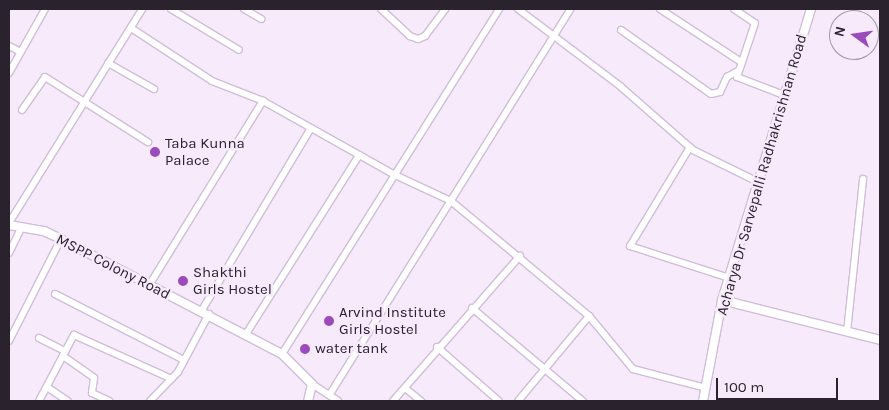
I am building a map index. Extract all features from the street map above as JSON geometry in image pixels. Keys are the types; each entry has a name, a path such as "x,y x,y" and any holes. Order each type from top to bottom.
{"street":[{"path":"9,73 45,9"},
{"path":"9,224 142,9"},
{"path":"171,9 239,50"},
{"path":"244,9 261,19"},
{"path":"381,9 410,36 418,39 425,36 445,9"},
{"path":"282,354 499,9"},
{"path":"518,9 620,86 690,147 758,182"},
{"path":"330,394 571,9"},
{"path":"660,9 741,62"},
{"path":"734,9 755,23 737,77 784,95"},
{"name":"Acharya Dr Sarvepalli Radhakrishnan Road","path":"703,401 722,300 811,9"},
{"path":"131,28 212,81 262,102 395,175 451,201 520,256 589,316 633,369 706,388"},
{"path":"621,30 712,94 720,92 727,77 738,71"},
{"path":"9,46 21,52"},
{"path":"108,63 154,89"},
{"path":"22,110 45,77 148,142"},
{"path":"148,287 262,102"},
{"path":"150,401 172,379 184,360 205,312 311,128"},
{"path":"690,147 630,246 729,278"},
{"path":"246,334 359,155"},
{"path":"847,332 863,179"},
{"name":"MSPP Colony Road","path":"9,224 44,232 61,239 148,287 205,312 246,334 282,354 312,384 338,401"},
{"path":"9,252 21,228"},
{"path":"9,341 61,239"},
{"path":"393,401 472,308 520,256"},
{"path":"55,294 184,360"},
{"path":"722,300 880,340"},
{"path":"472,308 583,401"},
{"path":"518,401 589,316"},
{"path":"39,401 74,335 172,379"},
{"path":"39,338 64,353 94,378 92,393 109,401"},
{"path":"438,347 499,401"},
{"path":"308,401 312,384"},
{"path":"46,387 68,401"},
{"path":"405,388 421,401"}],"place":[{"name":"Taba Kunna Palace","path":"155,152"},
{"name":"Shakthi Girls Hostel","path":"183,281"},
{"name":"Arvind Institute Girls Hostel","path":"329,321"},
{"name":"water tank","path":"305,349"}]}
